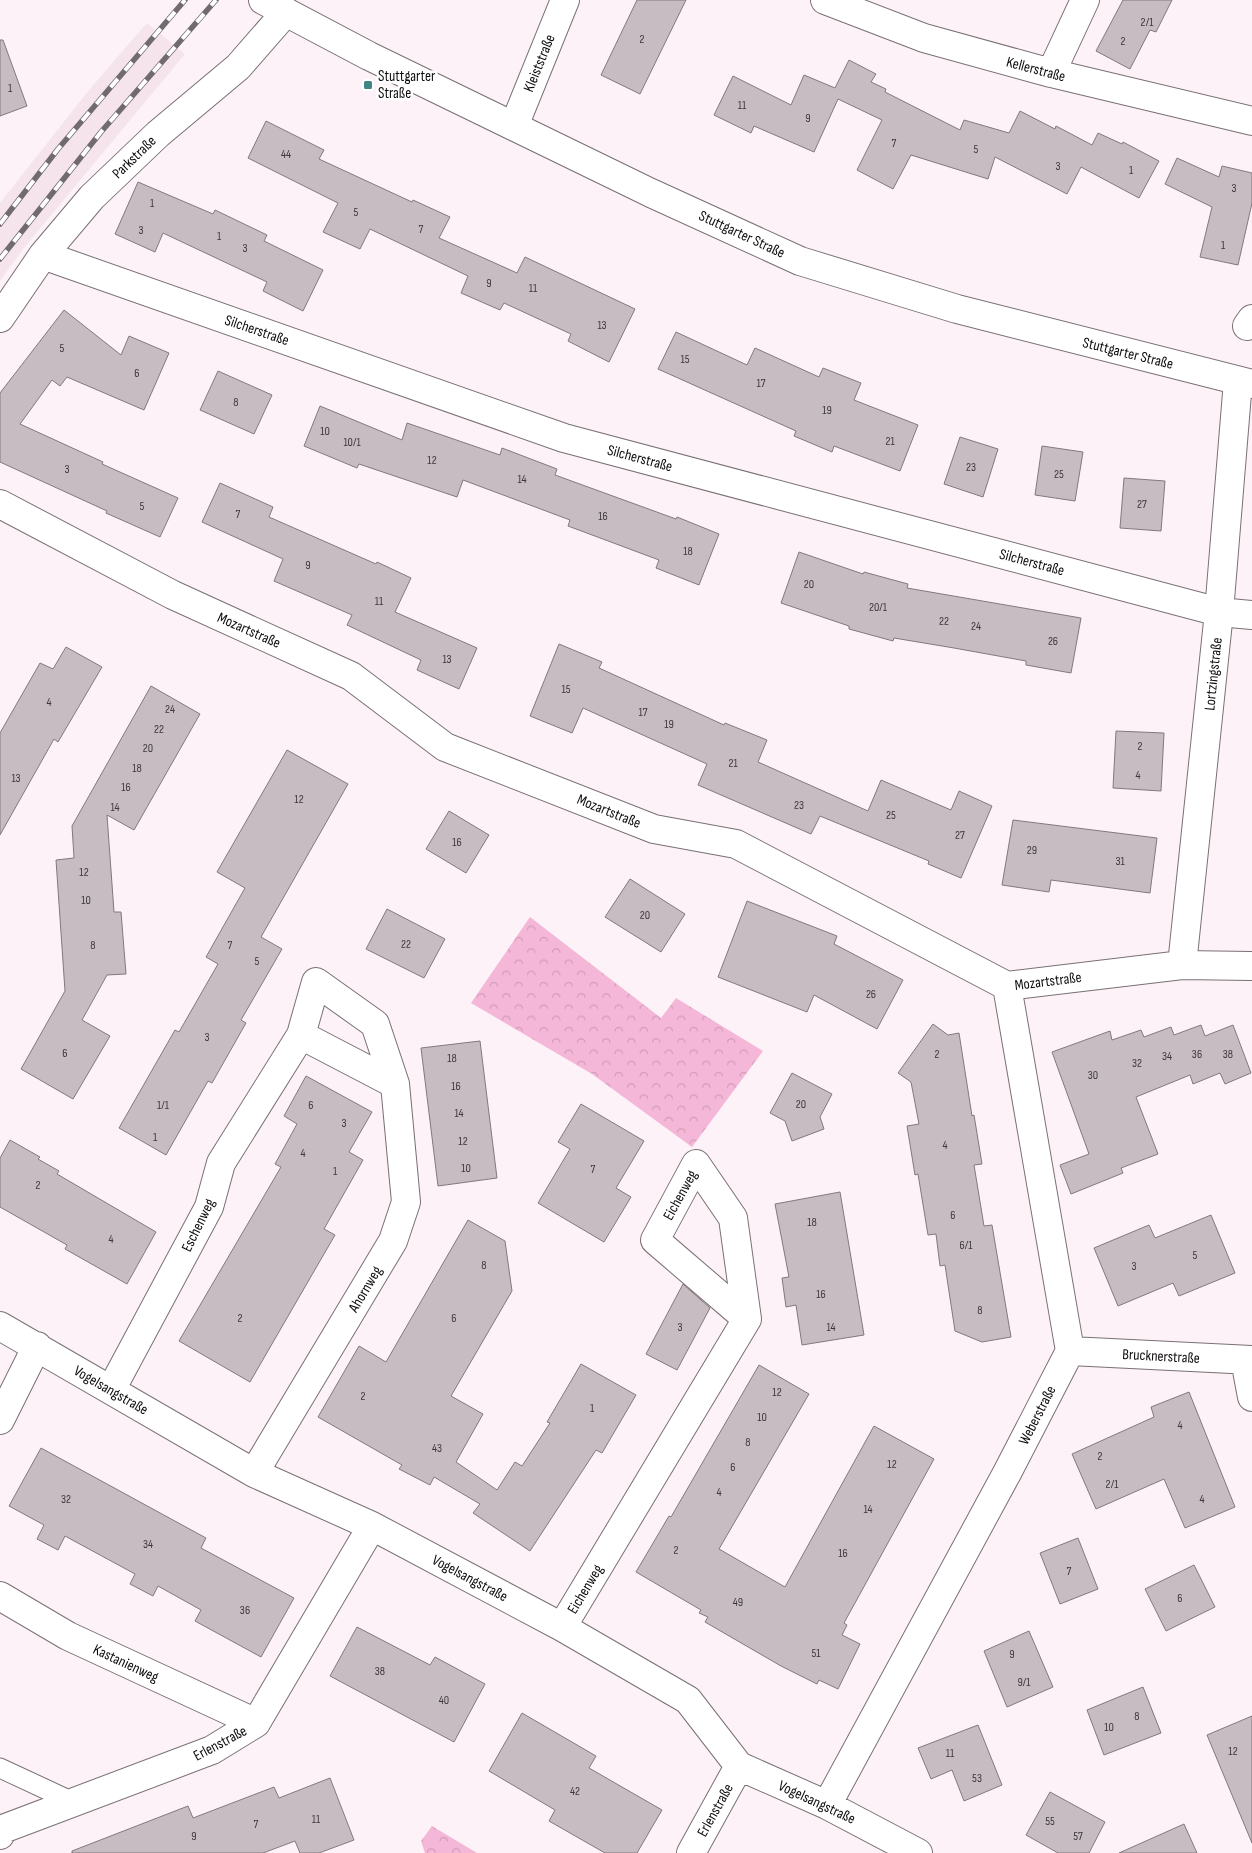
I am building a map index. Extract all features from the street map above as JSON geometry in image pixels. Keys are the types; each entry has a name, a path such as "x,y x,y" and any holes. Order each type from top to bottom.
{"street":[{"name":"Kleiststraße","path":"514,126 565,0"},
{"name":"Kellerstraße","path":"825,0 924,38 1051,73 1252,121"},
{"path":"1051,73 1085,0"},
{"name":"Stuttgarter Straße","path":"275,6 369,56 651,193 800,261 957,309 1245,383"},
{"name":"Parkstraße","path":"0,318 43,255 92,197 158,134 238,67 275,6"},
{"name":"Silcherstraße","path":"43,255 564,438 1219,612 1252,615"},
{"name":"Lortzingstraße","path":"1182,965 1245,383"},
{"name":"Mozartstraße","path":"0,504 173,595 351,676 445,746 654,829 736,844 1007,986 1182,965 1252,966"},
{"name":"Ahornweg","path":"254,1473 393,1241 406,1202 395,1084 375,1024 316,982 300,1035"},
{"path":"1007,986 1070,1351"},
{"path":"300,1035 395,1084"},
{"name":"Eschenweg","path":"111,1390 210,1207 221,1163 300,1035"},
{"name":"Eichenweg","path":"562,1627 747,1319 733,1218 696,1164 655,1240 747,1319"},
{"name":"Vogelsangstraße","path":"0,1326 254,1473 372,1526 562,1627 688,1700 738,1766 827,1805 918,1853"},
{"path":"0,1420 37,1346"},
{"name":"Brucknerstraße","path":"1070,1351 1249,1360"},
{"name":"Weberstraße","path":"827,1805 1007,1473 1070,1351"},
{"path":"1249,1360 1252,1397"},
{"name":"Erlenstraße","path":"0,1835 3,1829 212,1750 256,1723 372,1526"},
{"name":"Kastanienweg","path":"0,1596 68,1636 256,1723"},
{"name":"Erlenstraße","path":"691,1853 738,1766"}],"lane":[{"path":"0,1768 73,1802"}],"shaded area":[{"path":"147,23 185,54 23,249 0,281 0,203 89,90"}],"green space":[{"path":"530,917 661,1018 676,998 763,1051 692,1147 592,1074 471,1003"},
{"path":"432,1826 477,1853 425,1853 421,1841"}],"building":[{"path":"637,0 686,0 640,94 601,75"},
{"path":"1123,0 1172,0 1156,32 1150,30 1130,69 1096,51"},
{"path":"0,40 3,40 27,106 0,116"},
{"path":"849,60 876,74 871,82 886,89 885,92 960,130 964,120 1009,133 1020,111 1055,129 1056,126 1092,145 1098,133 1122,144 1123,142 1159,161 1139,198 1081,167 1067,194 995,157 988,179 911,155 893,189 857,170 882,120 838,99 814,152 754,126 751,133 714,115 733,76 791,105 804,75 835,88"},
{"path":"266,121 324,150 319,159 412,202 413,200 450,217 439,238 517,273 525,257 635,309 609,362 568,341 571,334 504,303 500,310 461,293 468,276 370,229 360,249 323,232 338,203 248,158"},
{"path":"1177,158 1219,177 1222,166 1252,173 1252,203 1238,265 1200,257 1212,207 1165,184"},
{"path":"138,182 213,214 215,210 267,235 264,241 323,270 303,311 263,291 267,282 163,233 155,252 115,234"},
{"path":"64,310 121,355 129,336 169,353 144,410 67,377 60,386 52,380 20,424 178,498 160,537 0,462 0,393"},
{"path":"676,332 747,365 755,348 819,377 823,368 861,383 854,400 918,425 900,471 834,446 832,452 794,436 796,431 658,369"},
{"path":"218,371 272,395 254,434 200,410"},
{"path":"320,406 402,440 407,423 500,455 502,448 557,469 555,475 676,519 677,517 719,534 699,585 656,568 659,560 568,526 570,520 463,480 457,497 359,464 357,468 304,446"},
{"path":"960,437 998,449 983,497 944,484"},
{"path":"1042,446 1083,452 1075,501 1035,495"},
{"path":"1124,478 1165,481 1161,531 1120,528"},
{"path":"220,483 273,507 269,517 411,578 395,612 477,648 459,689 417,670 421,660 347,625 352,615 274,581 283,559 202,522"},
{"path":"799,552 863,574 864,572 908,584 907,588 1081,618 1071,673 1026,665 1026,661 954,648 894,638 893,641 849,629 849,626 781,603"},
{"path":"559,644 602,662 599,668 724,725 725,723 767,740 758,762 868,811 881,780 951,810 959,791 992,806 961,878 928,864 929,861 820,816 811,834 698,785 707,764 583,708 572,733 530,716"},
{"path":"66,647 102,667 58,742 54,739 0,835 0,733 40,663 53,669"},
{"path":"151,686 200,714 134,830 107,815 114,912 121,912 126,974 107,975 82,1020 110,1036 73,1099 21,1069 65,991 56,860 74,858 72,826"},
{"path":"1116,731 1164,733 1161,791 1113,788"},
{"path":"287,750 348,784 261,937 282,949 241,1020 246,1023 212,1083 208,1081 166,1155 119,1128 175,1030 179,1032 218,964 206,957 245,888 217,872"},
{"path":"449,811 489,835 466,873 426,849"},
{"path":"1013,820 1157,838 1150,893 1051,880 1049,892 1002,885"},
{"path":"630,879 685,914 661,952 605,917"},
{"path":"747,901 837,936 834,944 903,980 877,1029 814,995 807,1012 718,977"},
{"path":"387,909 445,939 424,978 366,949"},
{"path":"933,1024 948,1035 959,1033 972,1116 974,1115 982,1164 974,1165 984,1226 992,1225 1011,1337 982,1342 955,1331 945,1265 940,1266 936,1234 928,1235 918,1174 915,1175 907,1126 919,1124 911,1082 898,1073"},
{"path":"1201,1025 1205,1036 1233,1025 1251,1073 1225,1084 1220,1073 1193,1084 1190,1075 1136,1097 1158,1154 1121,1168 1123,1173 1071,1194 1060,1165 1089,1154 1052,1052 1110,1031 1112,1040 1141,1030 1144,1037 1171,1027 1174,1035"},
{"path":"480,1041 497,1178 438,1186 421,1048"},
{"path":"792,1073 832,1094 820,1117 824,1129 792,1141 785,1121 770,1113"},
{"path":"306,1076 372,1112 349,1152 363,1160 324,1229 335,1235 250,1382 179,1341 281,1167 275,1164 297,1124 284,1116"},
{"path":"581,1104 644,1141 616,1188 631,1197 604,1242 538,1203 570,1149 558,1142"},
{"path":"10,1140 40,1157 38,1159 59,1171 57,1174 156,1232 127,1284 65,1249 67,1245 0,1207 0,1158"},
{"path":"840,1192 864,1335 802,1345 796,1305 786,1307 782,1278 789,1277 775,1204"},
{"path":"1211,1215 1235,1273 1179,1296 1173,1283 1118,1306 1094,1248 1149,1225 1155,1238"},
{"path":"468,1220 505,1241 512,1291 451,1396 483,1414 456,1462 497,1490 515,1462 522,1466 550,1423 547,1422 581,1364 636,1395 602,1453 596,1450 530,1551 473,1513 480,1504 434,1477 430,1485 399,1469 402,1465 318,1417 359,1346 386,1362"},
{"path":"683,1284 710,1308 677,1370 646,1354"},
{"path":"759,1365 809,1394 719,1549 785,1587 874,1426 934,1459 844,1623 847,1625 842,1635 860,1644 838,1689 819,1680 817,1684 781,1666 705,1622 708,1617 699,1613 701,1610 636,1572 669,1516 671,1517"},
{"path":"1189,1392 1235,1507 1185,1528 1164,1479 1096,1509 1072,1454 1154,1417 1151,1407"},
{"path":"41,1448 206,1538 201,1548 294,1598 261,1657 195,1621 201,1610 158,1586 153,1596 130,1584 135,1574 65,1536 58,1550 37,1539 44,1525 9,1506"},
{"path":"1078,1538 1098,1589 1060,1604 1040,1553"},
{"path":"1194,1565 1215,1607 1166,1631 1145,1589"},
{"path":"357,1627 430,1665 435,1657 485,1684 454,1742 330,1676"},
{"path":"1029,1631 1053,1687 1007,1707 984,1651"},
{"path":"1143,1687 1161,1733 1104,1755 1087,1710"},
{"path":"522,1713 596,1756 589,1768 662,1810 637,1853 605,1853 549,1821 555,1810 489,1771"},
{"path":"1252,1716 1252,1843 1207,1735"},
{"path":"978,1725 1002,1785 964,1801 952,1770 931,1779 918,1748"},
{"path":"330,1778 354,1840 319,1853 300,1853 295,1841 263,1853 72,1853 72,1851 188,1806 193,1818 274,1787 279,1798"},
{"path":"1050,1792 1105,1822 1089,1853 1058,1853 1026,1835"},
{"path":"1184,1824 1197,1853 1119,1853"}],"railway":[{"path":"0,224 58,149 185,0"},
{"path":"0,259 101,132 216,0"}],"place":[{"name":"Stuttgarter Straße","path":"368,85"}]}
